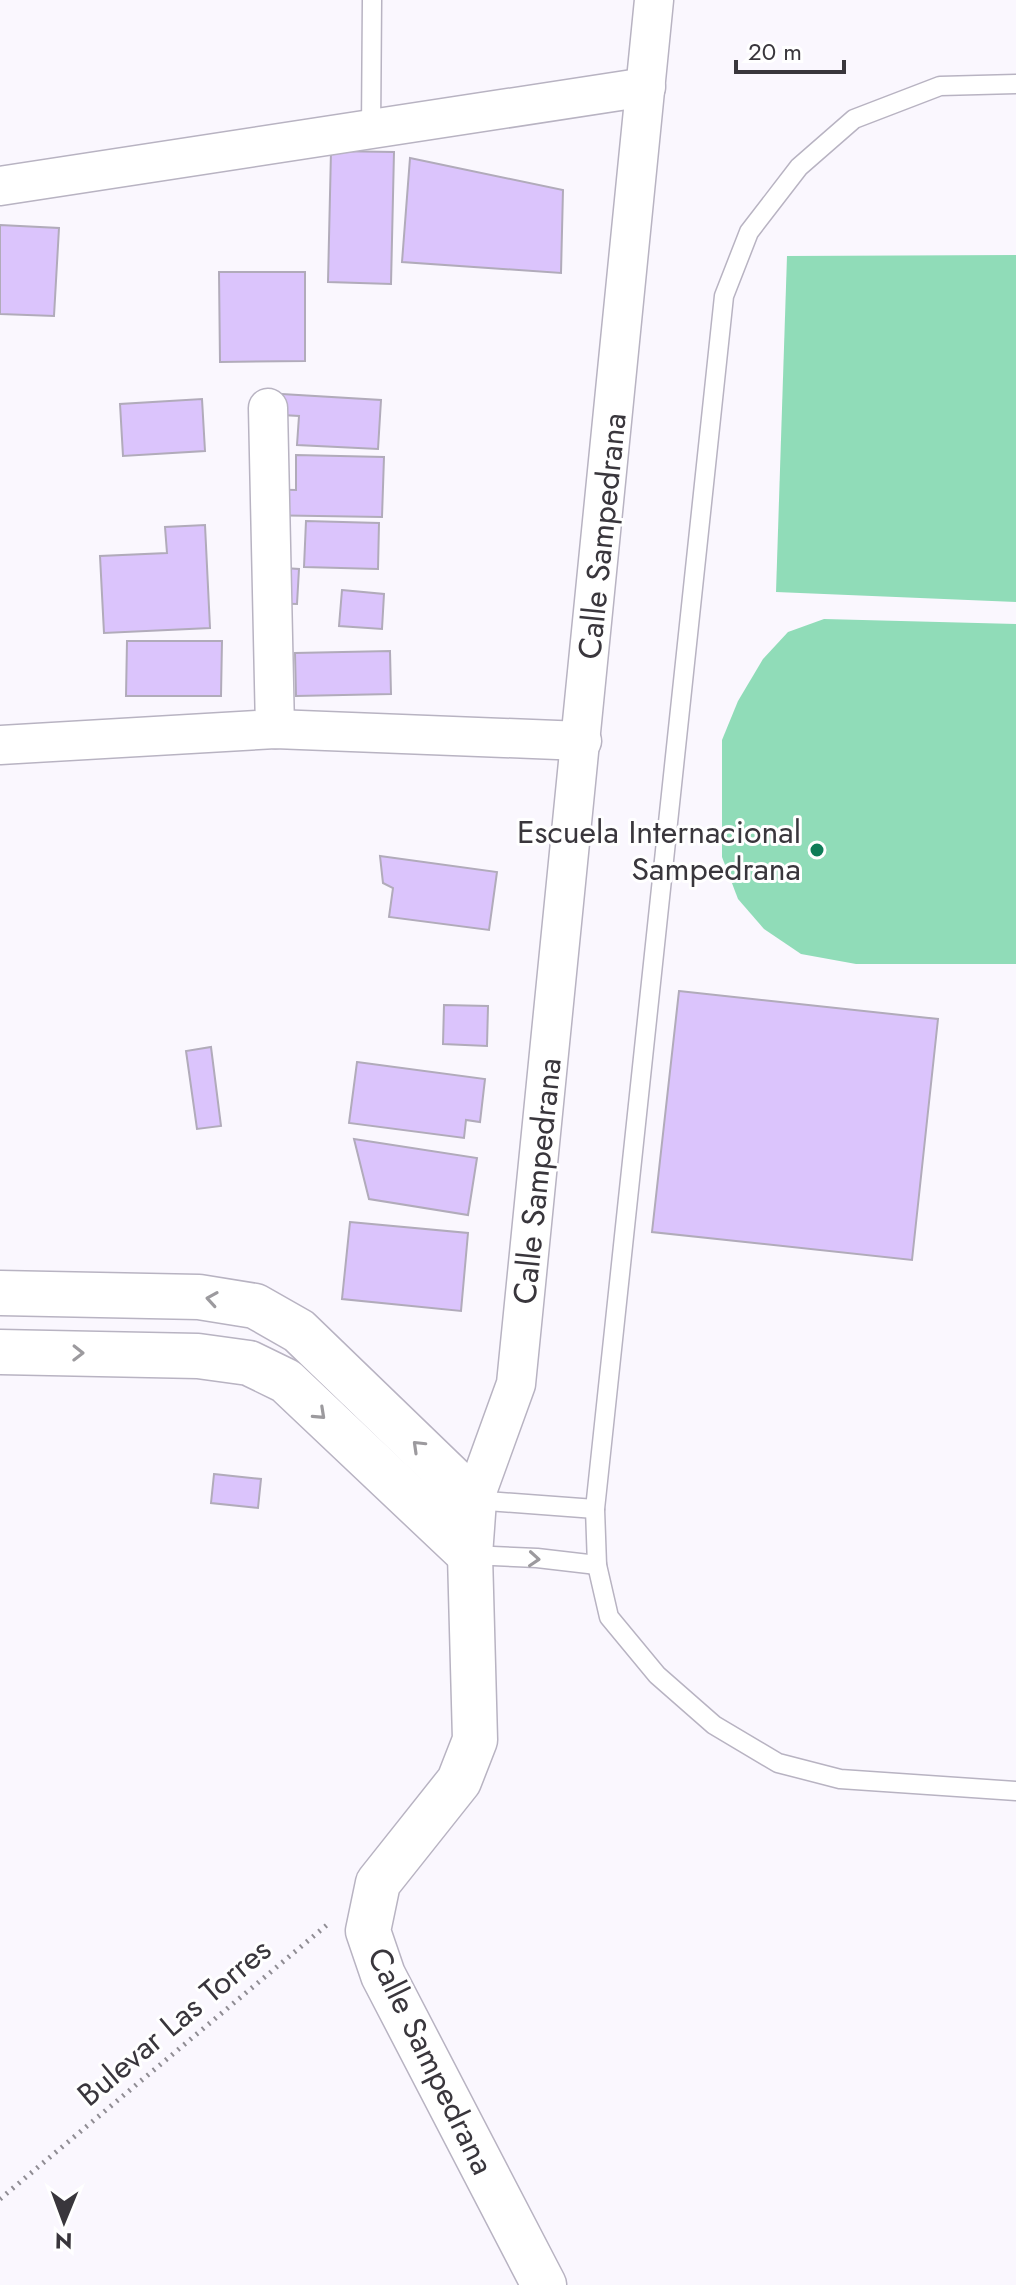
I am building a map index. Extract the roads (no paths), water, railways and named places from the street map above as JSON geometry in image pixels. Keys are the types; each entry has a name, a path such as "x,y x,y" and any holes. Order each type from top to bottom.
{"street":[{"name":"Calle Sampedrana","path":"544,2285 383,1975 368,1931 378,1883 459,1781 475,1740 470,1555 474,1500 516,1384 654,0"},
{"path":"0,186 646,87"},
{"path":"268,408 275,729"},
{"path":"0,745 275,729 582,741"},
{"path":"0,1293 199,1297 255,1306 299,1331 474,1500"},
{"path":"0,1352 198,1356 249,1363 286,1381 470,1555"}],"lane":[{"path":"371,131 372,0"},
{"path":"1016,84 940,86 854,119 799,167 749,232 724,296 595,1509 597,1565 609,1617 657,1675 714,1725 778,1763 840,1779 1016,1791"},
{"path":"474,1500 595,1509"},
{"path":"470,1555 597,1565"}],"place":[{"name":"Escuela Internacional Sampedrana","path":"817,850"}]}
